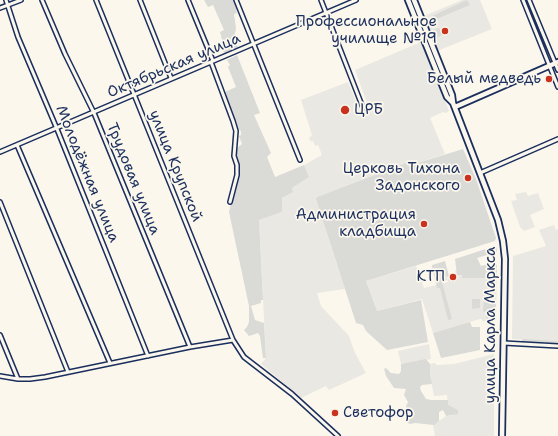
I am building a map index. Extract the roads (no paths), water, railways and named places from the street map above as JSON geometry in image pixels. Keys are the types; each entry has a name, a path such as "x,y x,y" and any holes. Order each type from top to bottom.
{"main road":[{"name":"улица Карла Маркса","path":"408,0 447,97 454,105"},
{"name":"улица Карла Маркса","path":"414,0 452,95 454,105 498,220 503,241 505,260 502,436"},
{"path":"454,105 557,63"}],"street":[{"name":"Молодёжная улица","path":"6,0 18,37 57,129 148,356"},
{"path":"0,8 21,0"},
{"name":"Трудовая улица","path":"42,0 65,54 94,113 190,347"},
{"name":"улица Крупской","path":"96,0 233,340 244,357 292,394 338,436"},
{"path":"140,0 171,78"},
{"path":"188,0 212,61 236,131 234,156 237,165 237,175 230,202"},
{"path":"236,0 300,160"},
{"path":"321,0 363,108"},
{"name":"Октябрьская улица","path":"0,152 57,129 171,78 356,0"},
{"path":"523,0 558,87"},
{"path":"529,0 557,63 558,70"},
{"path":"480,173 558,139"},
{"path":"17,145 110,363"},
{"path":"0,202 68,372"},
{"path":"0,335 18,379"},
{"path":"0,376 30,379 190,347 233,340"},
{"path":"504,342 558,346"}],"place":[{"name":"Профессиональное училище №19","path":"445,31"},
{"name":"Белый медведь","path":"549,79"},
{"name":"ЦРБ","path":"345,110"},
{"name":"Церковь Тихона Задонского","path":"468,178"},
{"name":"Администрация кладбища","path":"424,224"},
{"name":"КТП","path":"453,277"},
{"name":"Светофор","path":"335,413"}]}
